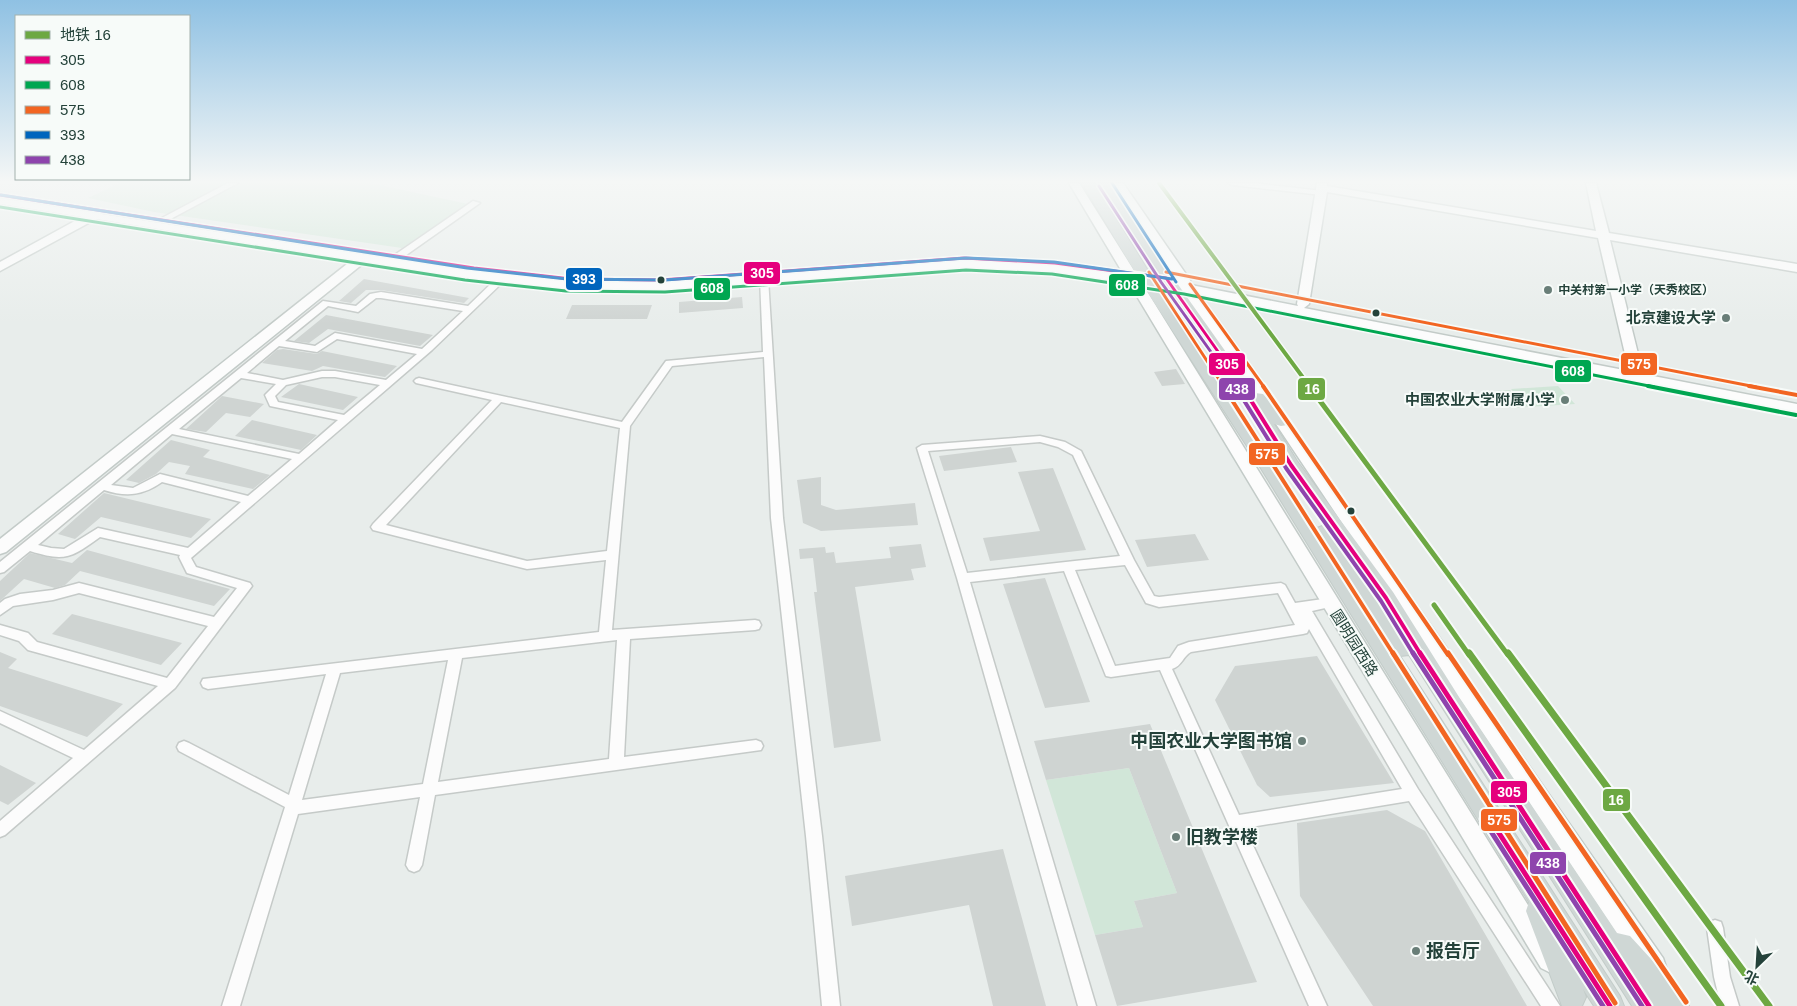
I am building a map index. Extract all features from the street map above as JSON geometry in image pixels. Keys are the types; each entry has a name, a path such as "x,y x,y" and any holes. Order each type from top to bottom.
{"main road":[{"path":"227,230 526,275 602,281 661,280 964,258 1055,263 1157,280"},
{"name":"圆明园西路","path":"1120,230 1157,280 1237,378 1291,465 1306,483 1386,598 1450,704 1649,1006"},
{"name":"圆明园西路","path":"1130,230 1157,280 1263,458 1526,877 1610,1006"},
{"path":"1602,230 1636,373"},
{"path":"1237,378 1282,421"},
{"path":"1526,877 1567,1003"},
{"path":"1579,901 1676,1006"}],"street":[{"path":"0,267 69,230"},
{"path":"194,230 362,258 502,279 567,286 630,287 966,264 1053,268 1157,280 1303,304 1636,373 1797,409"},
{"path":"399,256 436,230"},
{"name":"圆明园西路","path":"1115,230 1282,421 1681,1006"},
{"name":"圆明园西路","path":"1137,230 1157,280 1330,603 1567,1003"},
{"path":"1303,304 1315,230"},
{"path":"1563,230 1797,268"},
{"path":"0,548 362,258"},
{"path":"764,278 777,518 813,827 830,1006"},
{"path":"0,830 170,684 246,586 191,570 185,558 424,352 502,279"},
{"path":"1157,280 1636,373 1797,401"},
{"path":"0,569 326,303 358,308 374,296 381,295 470,309"},
{"path":"276,343 317,349 335,336 424,352"},
{"path":"605,636 625,426 669,363 768,354"},
{"path":"238,374 282,383 322,374 335,374 388,383"},
{"path":"419,381 625,426"},
{"path":"282,383 270,395 274,404 347,419"},
{"path":"499,398 377,527 526,565 613,555"},
{"path":"170,430 302,458"},
{"path":"1086,1006 963,578 922,448 1040,439 1061,444 1077,453 1128,560 1150,600 1159,602 1281,588 1297,608 1413,794 1567,1003"},
{"path":"102,486 119,492 141,492 160,478 252,501"},
{"path":"28,546 53,554 69,554 98,532 190,553"},
{"path":"963,578 1128,560"},
{"path":"1068,567 1111,672 1164,666 1174,663 1184,650 1189,647 1303,629 1297,608"},
{"path":"0,610 9,602 20,598 53,595 79,588 217,622"},
{"path":"1297,608 1330,603"},
{"path":"208,683 605,636 755,625"},
{"path":"0,630 23,637 33,646 170,684"},
{"path":"616,765 624,634"},
{"path":"414,865 456,654"},
{"path":"1164,666 1318,1006"},
{"path":"231,1006 335,668"},
{"path":"0,717 85,757"},
{"path":"184,747 298,807 756,746"},
{"path":"1235,823 1413,794"},
{"path":"1715,928 1722,977 1730,1006"}],"green space":[{"path":"278,230 429,230 402,248"},
{"path":"1558,386 1575,404 1527,407 1511,389"},
{"path":"1510,390 1526,407 1510,408 1494,391"},
{"path":"1129,768 1177,893 1134,901 1143,927 1095,935 1046,780"}],"building":[{"path":"364,279 469,298 464,303 381,290 366,290 351,303 339,301"},
{"path":"742,297 743,308 679,313 679,302"},
{"path":"572,305 652,305 647,319 566,319"},
{"path":"326,315 433,335 420,346 328,329 309,343 294,341"},
{"path":"283,349 317,354 322,351 397,366 385,377 323,366 312,371 262,363 277,350"},
{"path":"1176,369 1185,384 1162,386 1154,372"},
{"path":"299,384 358,397 343,410 281,397"},
{"path":"222,396 264,404 250,417 226,413 206,432 186,429"},
{"path":"252,420 317,435 301,450 235,436"},
{"path":"171,440 210,450 203,457 270,475 253,489 185,474 190,466 169,462 156,474 139,483 126,480"},
{"path":"1011,447 1017,462 944,471 939,456"},
{"path":"1053,468 1086,550 990,561 983,538 1040,531 1018,472"},
{"path":"821,477 821,505 836,510 915,503 918,525 821,531 803,523 797,480"},
{"path":"104,493 211,519 191,538 101,517 75,539 58,534"},
{"path":"1195,534 1209,560 1147,567 1135,540"},
{"path":"921,544 926,567 911,569 914,580 855,587 881,741 834,748 814,592 817,592 813,558 800,559 799,549 825,547 826,553 834,552 836,563 891,558 889,547"},
{"path":"87,550 230,589 214,606 80,571 65,585 55,588 24,579 0,601 0,581 30,553 72,563"},
{"path":"1045,578 1090,702 1045,708 1003,584"},
{"path":"72,614 182,643 161,665 52,634"},
{"path":"0,652 17,659 8,668 123,704 87,737 0,706"},
{"name":"中国农业大学图书馆","path":"1317,656 1394,783 1270,797 1257,785 1215,700 1235,666"},
{"name":"旧教学楼","path":"1150,724 1257,982 1117,1006 1095,935 1143,927 1134,901 1177,893 1129,768 1046,780 1034,741"},
{"path":"0,765 36,783 8,805 0,801"},
{"name":"报告厅","path":"1387,810 1425,831 1527,1006 1373,1006 1300,896 1297,823"},
{"path":"1003,849 1046,1006 993,1006 969,905 852,926 845,876"}],"metro line":[{"name":"16","path":"1194,230 1769,1006"},
{"name":"16","path":"1434,605 1721,1006"}],"transit line":[{"name":"608","path":"146,230 465,280 566,291 665,292 966,270 1052,274 1184,294 1796,415"},
{"name":"393","path":"224,230 467,268 567,279 665,280 966,258 1054,262 1172,279"},
{"name":"305","path":"227,230 474,268 571,279 661,280 964,258 1055,263 1166,278 1237,378 1291,465 1386,598 1451,704 1649,1006"},
{"name":"438","path":"1127,230 1161,282 1232,381 1286,468 1381,601 1446,707 1642,1006"},
{"name":"393","path":"1142,230 1176,282"},
{"name":"575","path":"1149,272 1264,449 1615,1003"},
{"name":"575","path":"1166,272 1797,395"},
{"name":"575","path":"1190,284 1286,417 1686,1002"},
{"name":"305","path":"1488,816 1610,1006"},
{"name":"438","path":"1483,819 1603,1006"}],"place":[{"name":"中关村第一小学（天秀校区）","path":"1548,290"},
{"name":"北京建设大学","path":"1726,318"},
{"name":"中国农业大学附属小学","path":"1565,400"},
{"name":"中国农业大学图书馆","path":"1302,741"},
{"name":"旧教学楼","path":"1176,837"},
{"name":"报告厅","path":"1416,951"}]}
